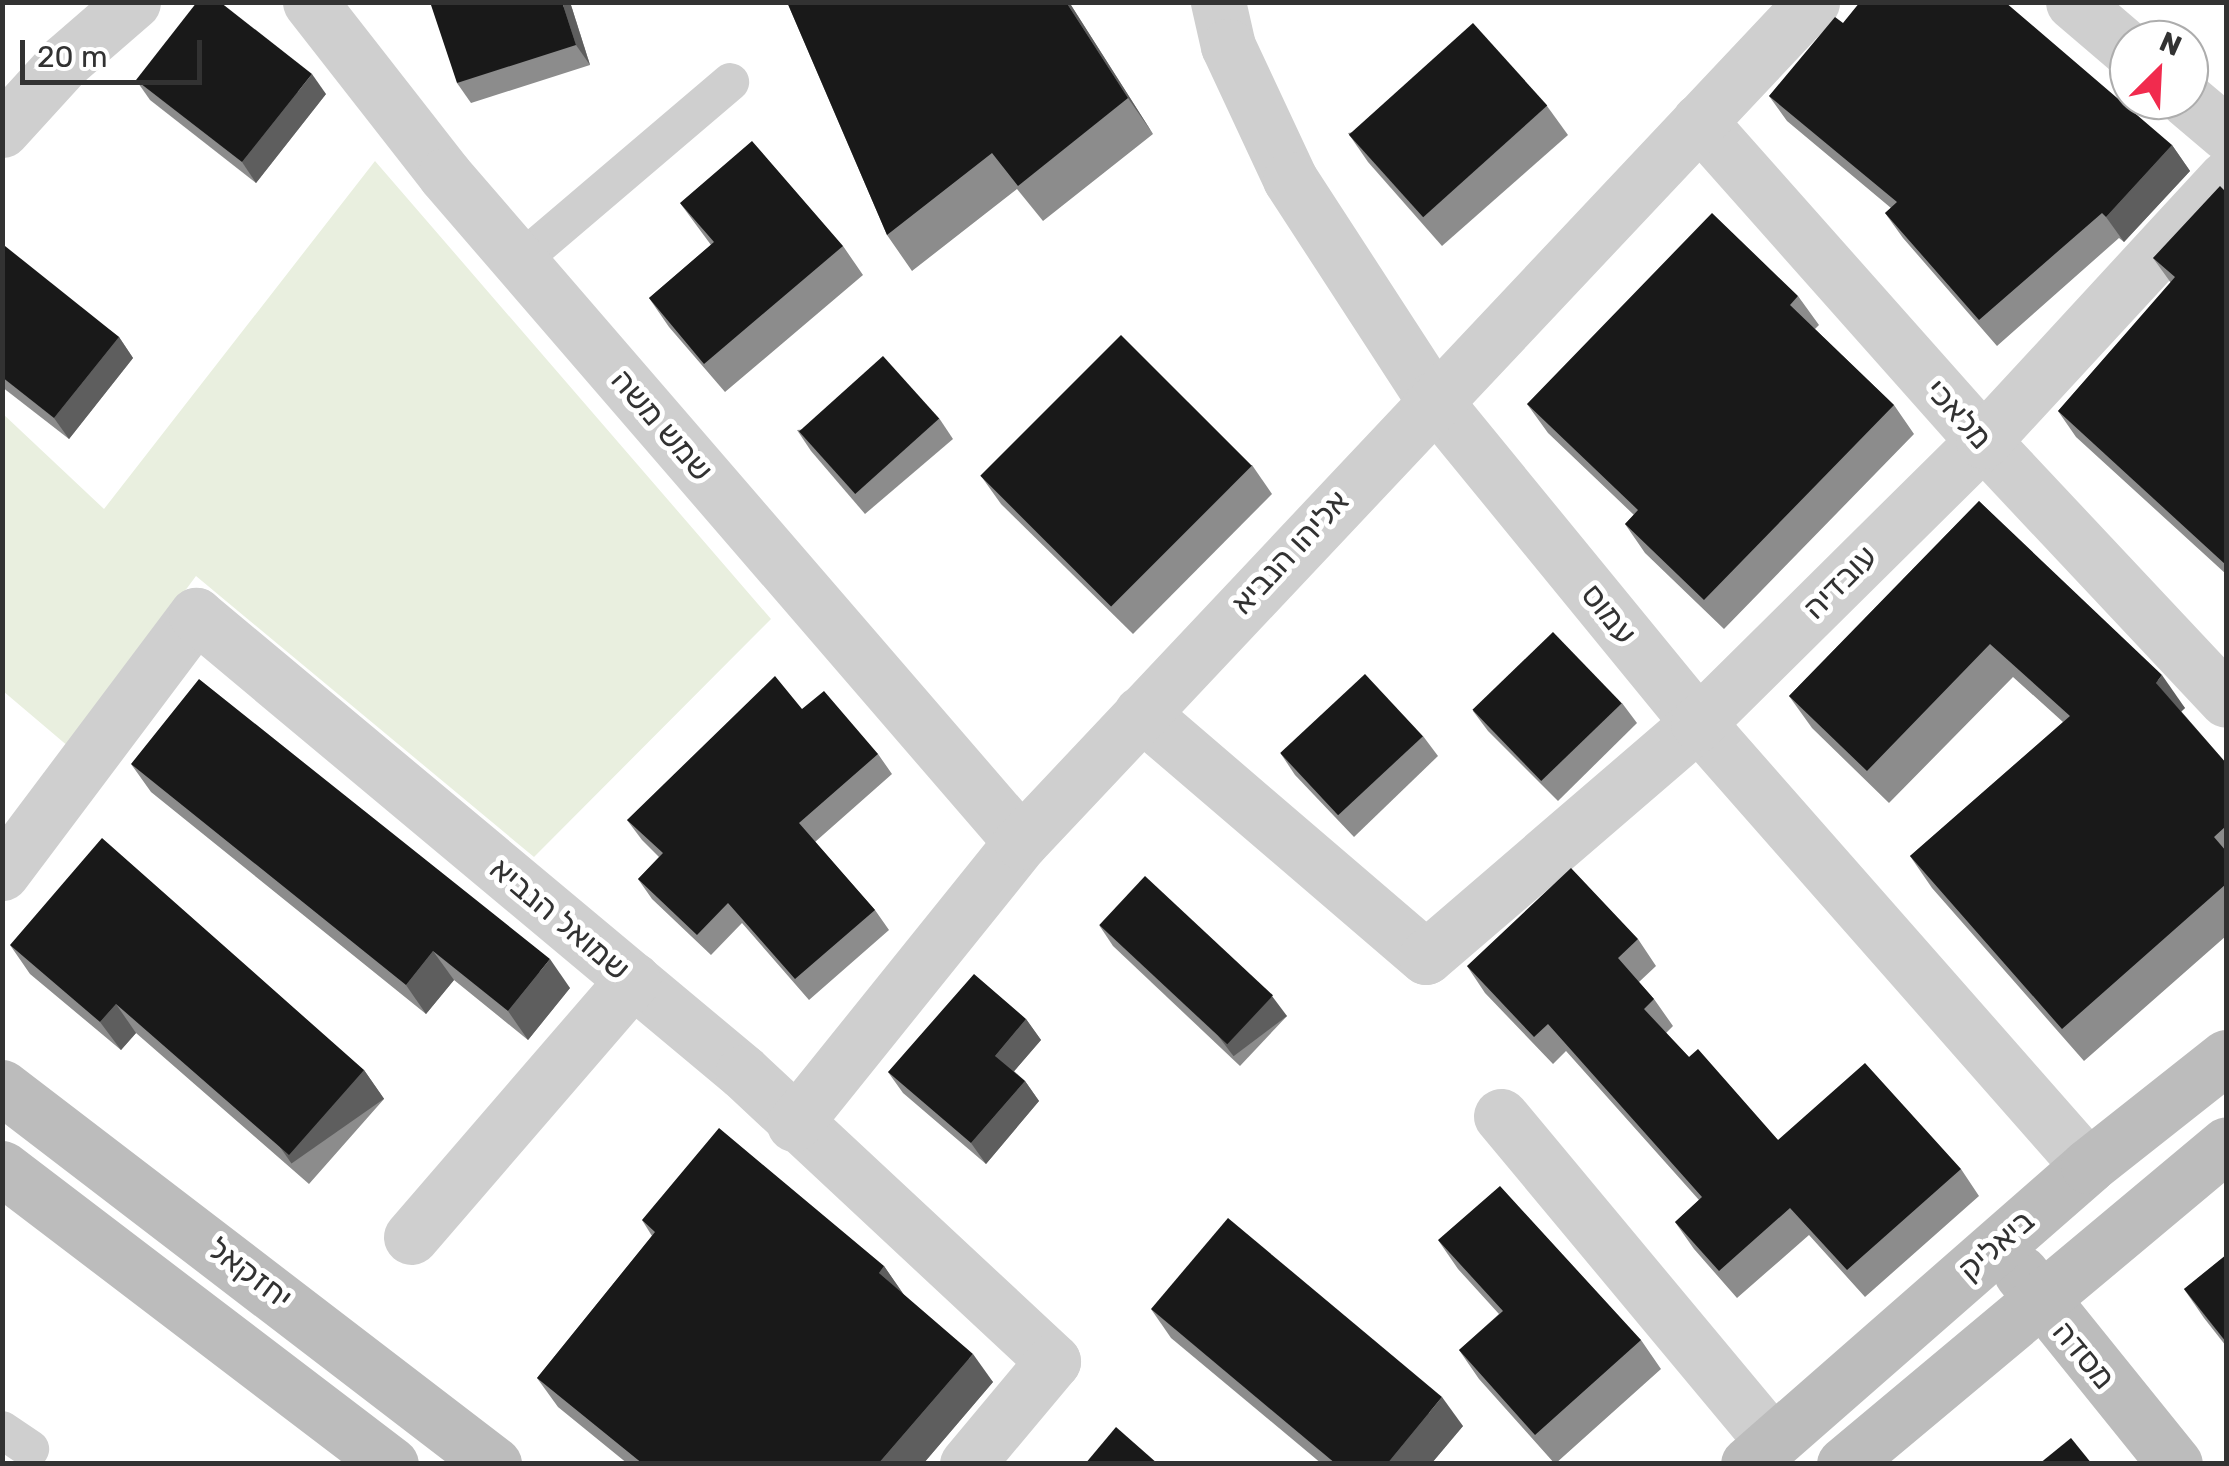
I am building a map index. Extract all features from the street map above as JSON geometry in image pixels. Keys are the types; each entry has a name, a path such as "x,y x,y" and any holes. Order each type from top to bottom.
{"street":[{"path":"2,130 65,61 132,2"},
{"name":"שמש משה","path":"310,2 520,262 1021,842"},
{"name":"עמוס","path":"1218,2 1228,46 1290,179 1433,400 1698,723 2088,1166"},
{"name":"אליהו הנביא","path":"794,1124 1021,842 1433,400 1812,2"},
{"path":"2073,2 2109,33"},
{"name":"מלאכי","path":"1699,121 1982,441 2226,700"},
{"name":"עובדיה","path":"1141,713 1426,957 1698,723 1982,441 2226,178"},
{"name":"שמואל הנביא","path":"2,873 196,615 633,980 1053,1361 967,1464"},
{"path":"411,1236 633,980"},
{"name":"ביאליק","path":"1500,1116 1760,1452 2088,1166 2226,1057"},
{"name":"יחזקאל","path":"2,1087 494,1464"},
{"path":"1844,1464 2226,1145"},
{"name":"יחזקאל","path":"2,1168 389,1463"},
{"name":"מסדה","path":"2000,1242 2041,1302 2175,1464"}],"lane":[{"path":"520,262 730,82"}],"green space":[{"path":"375,161 771,619 534,857 196,576 69,747 3,691 2,413 104,509"}],"building":[{"path":"197,2 220,2 312,74 242,162 136,80"},
{"path":"430,2 562,2 576,45 457,83"},
{"path":"787,2 1066,2 1128,98 1018,186 992,153 887,235"},
{"path":"1860,2 2005,2 2109,91 2109,120 2143,120 2172,145 2106,217 2102,213 1979,320 1885,213 1897,202 1769,96 1835,17 1843,23"},
{"path":"1473,23 1547,105 1423,217 1349,135"},
{"path":"752,141 843,246 704,364 649,298 714,242 680,203"},
{"path":"2220,186 2226,192 2226,565 2058,411 2175,277 2153,258"},
{"path":"1712,213 1798,296 1790,305 1894,405 1704,600 1625,524 1638,510 1527,404"},
{"path":"5,246 119,337 54,418 2,377"},
{"path":"1121,335 1252,466 1111,607 980,476"},
{"path":"883,356 939,418 855,494 799,432"},
{"path":"1979,501 2162,675 2156,683 2226,763 2226,826 2214,837 2226,851 2226,884 2062,1029 1910,856 2070,716 1990,644 1867,771 1789,696"},
{"path":"1553,632 1622,703 1541,781 1472,710"},
{"path":"1365,674 1423,736 1338,815 1280,753"},
{"path":"775,676 802,709 824,691 878,754 799,823 875,910 795,979 728,903 697,935 638,879 663,853 627,820"},
{"path":"199,679 550,959 508,1011 433,951 406,985 131,764"},
{"path":"102,838 364,1070 289,1155 116,1004 100,1022 10,945"},
{"path":"1571,868 1638,939 1618,958 1654,999 1644,1009 1689,1057 1698,1049 1778,1140 1865,1063 1961,1169 1847,1270 1790,1208 1719,1271 1675,1222 1702,1197 1548,1024 1534,1037 1467,966"},
{"path":"1145,876 1273,995 1227,1044 1099,925"},
{"path":"974,974 1026,1019 995,1056 1025,1081 971,1143 888,1072"},
{"path":"719,1128 884,1266 879,1273 973,1354 878,1464 643,1464 537,1378 655,1232 642,1220"},
{"path":"1500,1186 1641,1340 1535,1435 1459,1350 1503,1311 1438,1240"},
{"path":"1228,1218 1442,1397 1387,1464 1336,1464 1151,1309"},
{"path":"2226,1255 2226,1342 2184,1289"},
{"path":"1116,1427 1158,1464 1085,1464"},
{"path":"2071,1438 2092,1464 2039,1464"}]}
